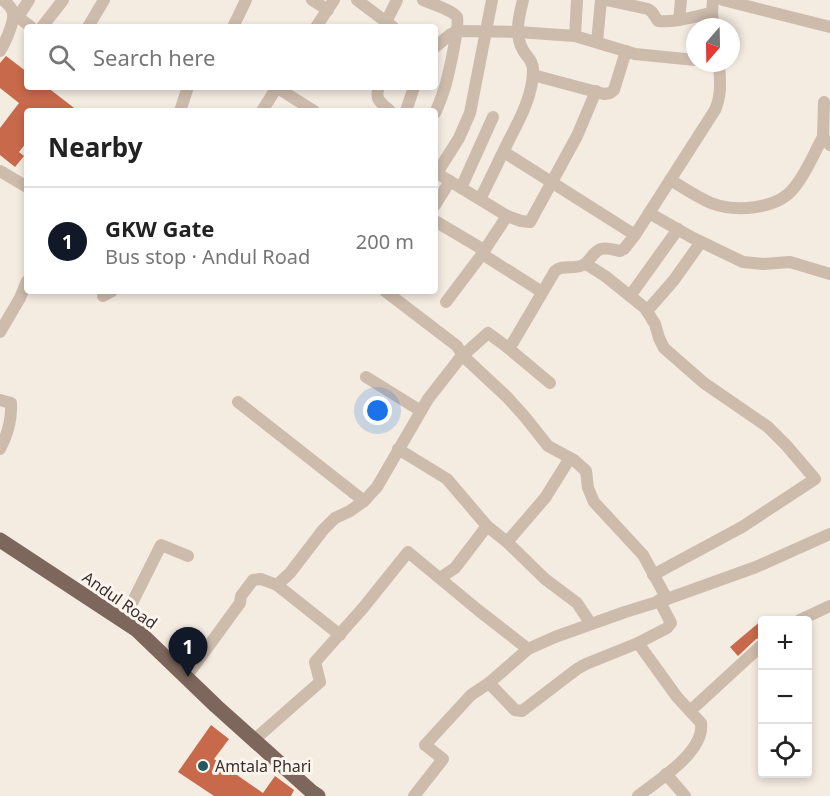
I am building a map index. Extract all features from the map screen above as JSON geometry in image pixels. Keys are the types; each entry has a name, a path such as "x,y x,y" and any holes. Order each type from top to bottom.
{"main road":[{"name":"Andul Road","path":"0,540 137,630 254,740 318,796"}],"street":[{"path":"3,0 15,15 27,24"},
{"path":"0,51 15,15 29,0"},
{"path":"44,24 63,0"},
{"path":"90,24 104,0"},
{"path":"234,24 246,0"},
{"path":"312,0 331,5 318,24"},
{"path":"357,0 389,24 397,0"},
{"path":"423,0 455,14 458,18 446,86 437,108"},
{"path":"438,170 459,138 470,113 492,0"},
{"path":"480,199 526,105 533,68 531,60 521,48 518,32 524,0"},
{"path":"575,36 577,0"},
{"path":"597,42 601,0"},
{"path":"606,0 644,8 653,6 658,21 679,20 713,6"},
{"path":"679,20 681,0"},
{"path":"723,0 830,27"},
{"path":"438,45 457,31 518,32 575,36 649,56 686,59"},
{"path":"532,75 604,94 610,93 614,90 626,51"},
{"path":"507,347 512,344 559,267 586,264 593,253 601,249 620,251 635,235 715,110 720,99 720,72"},
{"path":"181,108 187,90"},
{"path":"264,108 274,90"},
{"path":"281,90 309,108"},
{"path":"378,90 376,94 378,99 387,108"},
{"path":"407,108 413,90"},
{"path":"438,174 507,216 530,222 553,182 596,91"},
{"path":"670,180 711,203 728,207 749,208 774,203 792,191 826,141 822,130 824,102"},
{"path":"461,188 494,117"},
{"path":"504,152 635,235"},
{"path":"0,171 24,185"},
{"path":"438,200 450,181"},
{"path":"649,213 743,262 763,264 790,262 830,274"},
{"path":"446,302 507,216"},
{"path":"438,223 542,292"},
{"path":"630,297 678,230"},
{"path":"647,311 674,280 701,242"},
{"path":"586,264 645,308 655,324 664,348 704,383 768,427 815,479 742,527 653,575"},
{"path":"0,332 24,290"},
{"path":"388,294 457,346 463,356 519,410 548,446 570,458 586,471 588,488 594,502 643,555 671,623 667,628 638,644 577,669 522,711 515,710 489,683"},
{"path":"277,585 290,573 335,518 364,501 377,487 428,399 463,356 488,333 550,383"},
{"path":"366,377 421,411"},
{"path":"0,400 11,403 12,415 0,449"},
{"path":"238,402 364,501"},
{"path":"398,449 447,479 487,526 545,579 577,603 591,624"},
{"path":"507,542 545,498 570,458"},
{"path":"440,578 455,568 487,526"},
{"path":"421,794 443,759 425,745 471,695 489,683 528,649 591,624 756,567 830,534"},
{"path":"123,621 161,545 188,556"},
{"path":"254,740 320,682 315,662 408,552 528,649"},
{"path":"186,677 240,603 241,596 253,580 261,579 277,585 340,635"},
{"path":"810,616 830,606"},
{"path":"638,644 702,727 696,744 688,756 638,796"},
{"path":"690,711 758,649"},
{"path":"666,774 685,796"}],"building":[{"path":"6,56 24,70 24,90 51,90 74,108 24,108 24,146 19,152 24,156 15,167 0,155 0,128 19,103 0,88 0,63"},
{"path":"758,623 758,638 738,656 730,647"},
{"name":"Amtala Phari","path":"211,725 229,739 214,759 263,793 275,776 294,790 291,796 214,796 178,772"}],"place":[{"name":"GKW Gate","path":"188,677"},
{"name":"Amtala Phari","path":"203,766"}]}
